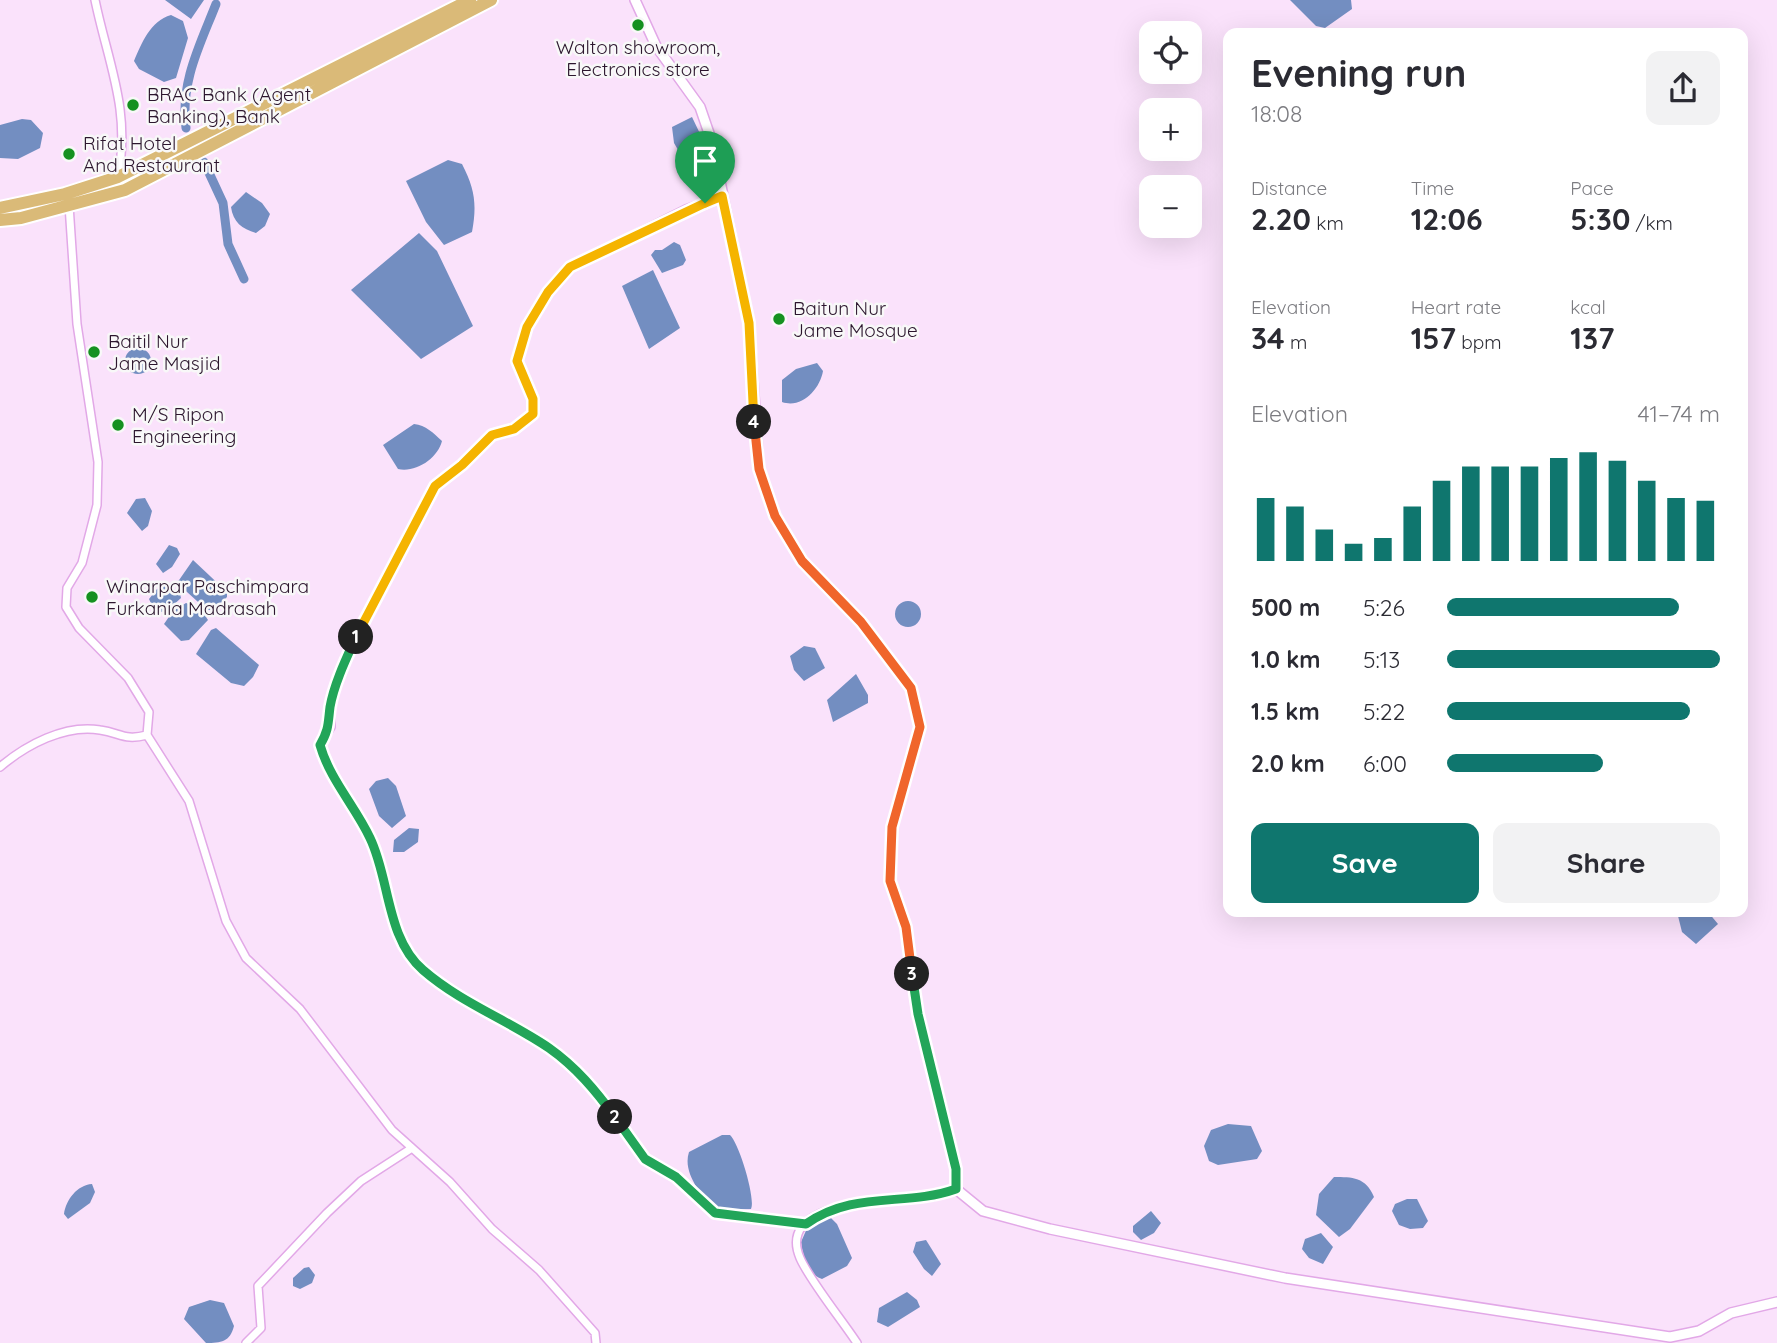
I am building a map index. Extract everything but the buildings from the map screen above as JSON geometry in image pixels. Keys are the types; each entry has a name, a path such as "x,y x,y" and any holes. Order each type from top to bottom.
{"highway":[{"path":"0,208 65,194 118,177 470,0"},
{"path":"0,220 125,190 491,0"}],"street":[{"path":"95,0 118,81 122,151 118,177"},
{"path":"635,0 656,46 700,107 712,142 749,323 759,469 775,516 802,561 861,622 911,688 920,727 892,827 890,881 906,927 918,1014 956,1169 956,1189"},
{"path":"722,196 687,209 570,267 548,292 527,327 517,361 533,399 533,414 514,429 492,435 462,465 435,486 344,663 330,707 331,727 320,745 326,765 371,839 390,909 402,940 420,968 467,1002 548,1048 575,1068 645,1159 676,1177 715,1213 806,1224"},
{"path":"69,205 77,324 98,462 98,484 97,505 82,563 67,588 66,607 79,628 128,678 149,712 147,735 189,801 226,921 246,958 300,1009 392,1130 450,1182 492,1229 539,1270 595,1333 596,1343"},
{"path":"0,767 48,737 84,729 111,733 128,740 147,735"},
{"path":"246,1343 261,1328 258,1286 361,1181 412,1148"},
{"path":"858,1343 800,1258 800,1234 806,1224 822,1212 843,1205 895,1197 933,1197 956,1189"},
{"path":"956,1189 983,1211 1285,1278 1671,1337 1699,1331 1731,1313 1777,1302"}],"water":[{"path":"165,0 204,0 191,19"},
{"path":"1290,0 1351,0 1352,9 1325,28 1316,26"},
{"path":"171,15 183,21 188,38 176,78 164,82 139,69 134,61 152,27"},
{"path":"692,117 703,140 700,148 687,157 681,155 674,143 672,127"},
{"path":"22,119 31,120 43,133 40,148 18,159 0,158 0,125"},
{"path":"448,160 462,164 474,197 474,214 472,232 444,245 426,222 406,181"},
{"path":"246,192 262,203 270,214 265,226 256,233 239,224 232,212 231,207"},
{"path":"419,233 437,251 473,326 421,359 351,290"},
{"path":"674,242 680,245 686,260 683,265 662,273 651,255 655,250 662,250"},
{"path":"653,270 680,328 649,349 622,286"},
{"path":"138,348 147,352 151,361 147,370 138,374 129,370 125,361 129,352"},
{"path":"817,363 823,371 814,391 796,403 782,402 782,380 796,369"},
{"path":"414,424 432,432 442,441 440,447 425,463 412,469 398,469 383,445"},
{"path":"145,498 152,511 148,526 142,531 127,513 136,499"},
{"path":"169,545 177,548 180,554 172,567 163,573 156,564"},
{"path":"193,560 227,592 227,597 214,610 207,610 177,583"},
{"path":"168,584 181,598 169,609 156,614 149,599 157,589"},
{"path":"908,601 918,604 921,614 918,624 908,627 898,624 895,614 898,604"},
{"path":"186,603 200,608 208,620 189,640 181,641 164,624 173,611"},
{"path":"216,628 259,665 244,686 231,683 196,654 211,630"},
{"path":"804,646 815,648 825,668 804,681 794,670 790,656"},
{"path":"856,674 868,695 868,703 833,722 827,700"},
{"path":"388,778 396,786 406,816 392,828 379,816 369,789 376,781"},
{"path":"409,828 419,829 418,842 404,852 393,852 394,840"},
{"path":"1678,917 1712,917 1718,924 1696,944 1682,932"},
{"path":"1228,1124 1251,1126 1262,1151 1257,1159 1218,1165 1209,1161 1204,1146 1211,1130"},
{"path":"722,1135 730,1135 742,1159 749,1183 751,1209 715,1210 699,1191 691,1176 688,1168 689,1152"},
{"path":"1334,1177 1363,1182 1374,1197 1350,1229 1339,1237 1316,1215 1319,1194"},
{"path":"92,1184 95,1192 90,1203 68,1219 64,1214 70,1199 77,1190"},
{"path":"1407,1199 1417,1199 1428,1221 1423,1228 1410,1229 1399,1225 1392,1211 1395,1204"},
{"path":"1151,1211 1161,1223 1154,1233 1141,1240 1133,1232 1133,1226"},
{"path":"827,1214 837,1224 852,1258 847,1266 822,1279 809,1269 801,1242 808,1226"},
{"path":"1321,1233 1333,1247 1323,1264 1309,1258 1302,1249 1305,1239"},
{"path":"926,1240 941,1264 932,1276 913,1252 916,1242"},
{"path":"309,1267 315,1275 312,1283 300,1289 293,1286 293,1278"},
{"path":"907,1292 917,1300 920,1307 888,1327 877,1322 879,1308"},
{"path":"210,1300 224,1303 234,1326 230,1335 216,1343 206,1343 184,1319 189,1307"}],"waterway":[{"path":"186,128 189,79 216,4"},
{"path":"204,162 223,203 228,244 244,279"}],"place":[{"name":"Walton showroom, Electronics store","path":"638,25"},
{"name":"BRAC Bank (Agent Banking), Bank","path":"133,105"},
{"name":"Rifat Hotel And Restaurant","path":"69,154"},
{"name":"Baitun Nur Jame Mosque","path":"779,319"},
{"name":"Baitil Nur Jame Masjid","path":"94,352"},
{"name":"M/S Ripon Engineering","path":"118,425"},
{"name":"Winarpar Paschimpara Furkania Madrasah","path":"92,597"}],"route":[{"path":"722,196 749,323 759,469 775,516 802,561 861,622 911,688 920,727 892,827 890,881 906,927 918,1014 956,1169 956,1189 933,1197 895,1197 843,1205 822,1212 806,1224 715,1213 676,1177 645,1159 600,1097 575,1068 548,1048 467,1002 420,968 402,940 390,909 371,839 326,765 320,745 331,727 330,707 344,663 435,486 462,465 492,435 514,429 533,414 533,399 517,361 527,327 548,292 570,267 687,209 705,203 722,196"}]}
